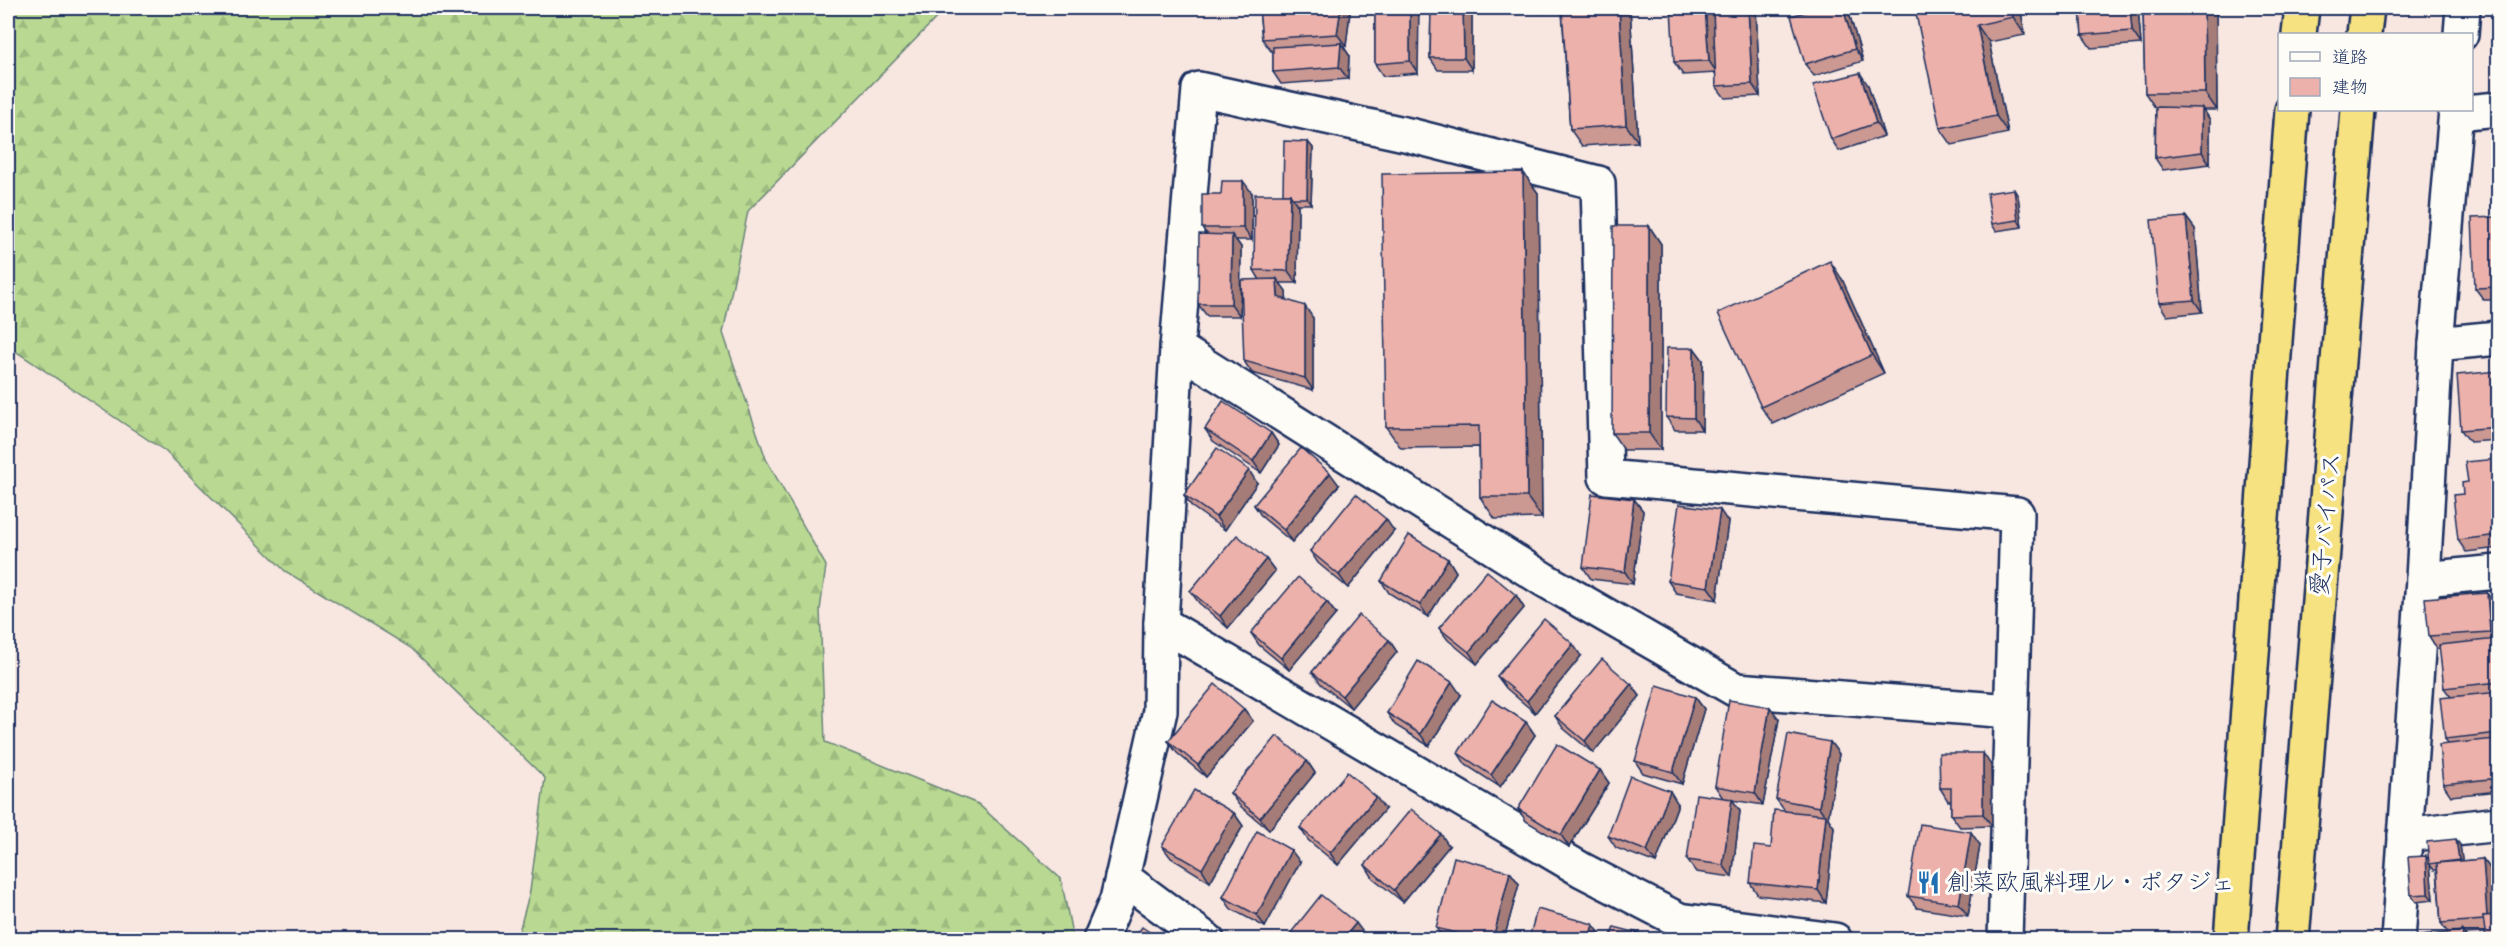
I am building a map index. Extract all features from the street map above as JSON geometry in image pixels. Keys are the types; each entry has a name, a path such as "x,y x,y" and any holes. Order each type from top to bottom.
{"highway":[{"path":"2299,33 2302,8"},
{"path":"2364,33 2367,8"},
{"path":"2231,939 2292,111"},
{"name":"愛子バイパス","path":"2292,939 2358,111"}],"street":[{"path":"2462,33 2463,8"},
{"path":"1100,939 1117,900 1160,711 1161,622 1177,348 1200,89 1409,135 1598,183 1606,477 2017,514 2005,939"},
{"path":"2473,110 2499,109"},
{"path":"2398,939 2423,579 2436,345 2456,111"},
{"path":"2436,345 2499,338"},
{"path":"1177,348 1543,579 1736,690 2012,711"},
{"path":"2423,579 2499,572"},
{"path":"1161,622 1582,870 1679,920 1835,939"},
{"path":"2405,835 2499,824"},
{"path":"1122,877 1207,939"}],"green space":[{"path":"8,8 946,8 748,211 723,333 766,459 826,566 820,610 825,742 978,804 1061,879 1073,939 517,939 530,891 545,778 411,648 285,571 165,451 8,346"}],"building":[{"path":"1259,8 1341,8 1337,34 1262,39"},
{"path":"1375,8 1410,8 1410,61 1375,64"},
{"path":"1431,8 1463,8 1464,58 1430,58"},
{"path":"1562,8 1619,8 1626,125 1570,129"},
{"path":"1671,8 1705,8 1709,61 1674,62"},
{"path":"1713,8 1748,8 1752,84 1716,86"},
{"path":"1819,8 1843,8 1855,49 1805,64 1791,16"},
{"path":"1947,8 2011,8 2013,17 1977,25 1996,116 1940,128 1916,14"},
{"path":"2080,8 2130,8 2132,31 2082,35"},
{"path":"2143,8 2204,8 2205,93 2145,93"},
{"path":"1341,43 1339,67 1273,72 1273,47"},
{"path":"1860,73 1876,123 1831,139 1813,85"},
{"path":"2156,107 2202,108 2202,152 2155,158"},
{"path":"1284,141 1308,142 1307,198 1292,198 1290,194 1283,194"},
{"path":"1523,172 1527,497 1480,497 1479,426 1386,427 1382,174"},
{"path":"1222,181 1243,181 1243,228 1202,228 1202,194 1221,194"},
{"path":"2014,189 2018,220 1992,224 1987,193"},
{"path":"1255,194 1290,194 1288,271 1254,270"},
{"path":"2186,217 2194,300 2159,303 2151,220"},
{"path":"2499,217 2499,287 2475,288 2472,218"},
{"path":"1613,226 1649,226 1649,433 1612,433"},
{"path":"1199,234 1232,235 1231,304 1198,304"},
{"path":"1830,261 1872,355 1761,407 1718,313"},
{"path":"1277,279 1278,297 1305,306 1305,378 1244,361 1241,280"},
{"path":"1667,348 1694,348 1694,418 1666,417"},
{"path":"2499,371 2499,427 2461,430 2457,375"},
{"path":"1223,401 1271,433 1253,461 1205,429"},
{"path":"1217,448 1249,470 1216,517 1184,495"},
{"path":"1301,448 1330,473 1284,530 1254,505"},
{"path":"2498,459 2499,535 2458,540 2453,495 2463,494 2462,483 2468,482 2465,462"},
{"path":"1356,494 1386,519 1339,575 1310,551"},
{"path":"1592,494 1634,499 1625,572 1583,567"},
{"path":"1679,504 1720,510 1708,587 1668,581"},
{"path":"1237,535 1266,559 1220,616 1190,591"},
{"path":"1409,535 1448,559 1420,605 1381,581"},
{"path":"1487,571 1516,595 1469,652 1439,628"},
{"path":"1298,577 1327,602 1281,658 1251,633"},
{"path":"2487,593 2490,632 2429,636 2425,598"},
{"path":"1359,615 1389,640 1342,696 1312,672"},
{"path":"1544,619 1573,644 1527,701 1497,676"},
{"path":"2497,639 2499,682 2444,688 2439,645"},
{"path":"1602,659 1631,684 1585,741 1555,716"},
{"path":"1418,661 1452,682 1420,734 1387,713"},
{"path":"1215,684 1244,709 1198,765 1168,741"},
{"path":"1657,685 1695,697 1673,772 1635,761"},
{"path":"2499,692 2499,733 2445,739 2440,698"},
{"path":"1492,700 1526,722 1491,775 1458,753"},
{"path":"1729,700 1770,707 1755,793 1715,786"},
{"path":"1788,734 1830,742 1819,807 1776,799"},
{"path":"1277,736 1307,761 1260,818 1230,793"},
{"path":"2495,739 2499,778 2443,784 2439,745"},
{"path":"1557,744 1600,770 1561,835 1518,809"},
{"path":"1939,753 1983,753 1983,814 1951,815 1951,788 1940,788"},
{"path":"1347,772 1376,797 1330,853 1300,828"},
{"path":"1630,776 1670,791 1647,851 1608,836"},
{"path":"1194,790 1234,813 1202,869 1162,846"},
{"path":"1696,794 1732,799 1723,865 1687,860"},
{"path":"1411,809 1441,834 1394,890 1365,865"},
{"path":"1774,810 1826,815 1818,890 1750,883 1754,846 1771,848"},
{"path":"1920,824 1971,832 1959,904 1908,896"},
{"path":"1257,831 1291,850 1257,915 1223,897"},
{"path":"2456,839 2459,860 2429,864 2427,842"},
{"path":"2426,856 2428,894 2411,895 2408,857"},
{"path":"1454,857 1510,872 1493,939 1480,939 1436,928"},
{"path":"2483,859 2487,916 2483,916 2484,920 2441,923 2437,863"},
{"path":"1321,895 1356,923 1343,939 1286,939"},
{"path":"1537,909 1593,924 1589,939 1529,939"},
{"path":"2499,915 2499,939 2486,939 2483,916"},
{"path":"1142,927 1160,939 1134,939"},
{"path":"1614,927 1650,936 1649,939 1610,939"},
{"path":"2462,931 2463,939 2413,939 2413,937"}],"place":[{"name":"創菜欧風料理ル・ポタジェ","path":"1929,882"}]}
